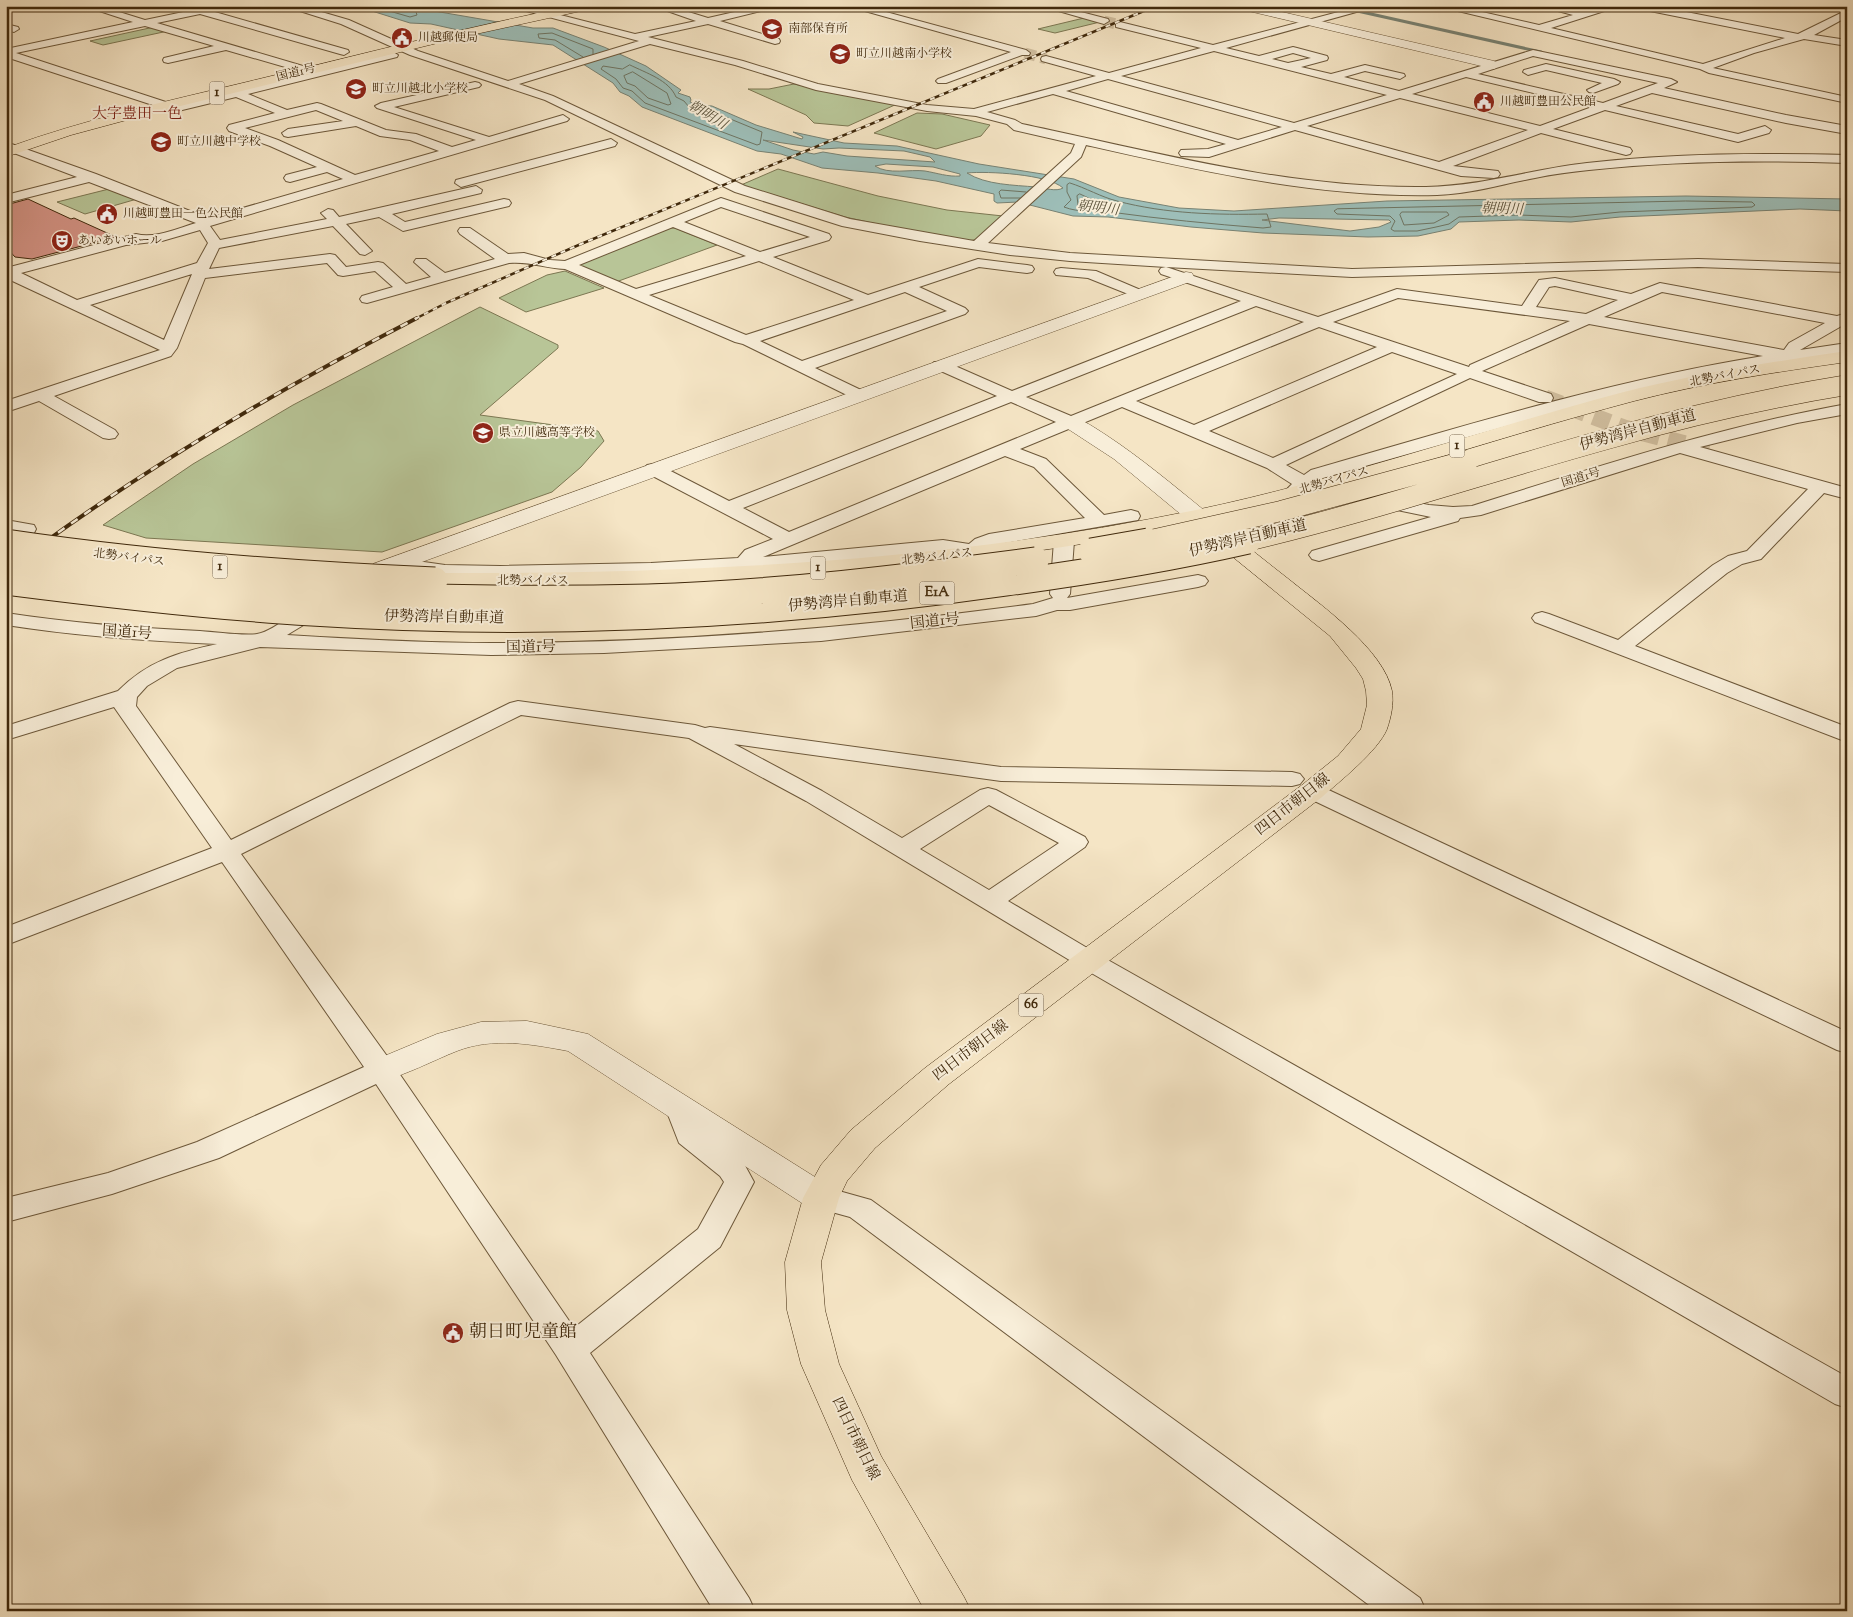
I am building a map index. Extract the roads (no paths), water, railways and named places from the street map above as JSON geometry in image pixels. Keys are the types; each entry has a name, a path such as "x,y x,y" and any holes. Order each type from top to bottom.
{"main road":[{"name":"国道1号","path":"10,149 81,127 397,51 431,40 535,13 590,6"},
{"name":"北勢バイパス","path":"6,542 108,556 194,565 337,576 436,580 605,580 710,576 886,562 982,546 1064,540 1196,516 1643,393 1749,371 1847,356"},
{"name":"伊勢湾岸自動車道","path":"6,561 161,581 376,596 596,598 812,586 1042,559 1223,526 1311,504 1662,405 1734,389 1847,370"},
{"name":"伊勢湾岸自動車道","path":"6,582 154,601 256,610 364,616 478,619 595,618 711,614 935,593 1146,561 1243,542 1399,501 1684,418 1755,402 1847,385"},
{"name":"四日市朝日線","path":"948,1611 866,1467 820,1364 806,1310 803,1262 821,1198 833,1174 863,1139 937,1076 1090,961 1302,785 1347,762 1373,730 1380,705 1375,679 1363,659 1338,631 1196,516"}],"street":[{"path":"89,6 240,51 256,51 270,60 299,68"},
{"path":"182,6 344,52"},
{"path":"289,6 345,22 397,51 524,89 556,102 740,188 847,223 879,230 978,246 1070,257 1352,273 1698,263 1847,268"},
{"path":"512,6 739,62 816,87 1018,126 1276,180 1351,190 1454,190 1552,171"},
{"path":"658,6 775,41"},
{"path":"634,37 776,6"},
{"path":"852,6 1024,53 942,81"},
{"path":"1046,6 1104,21"},
{"path":"1240,6 1528,72 1646,102"},
{"path":"976,113 984,109 1372,6"},
{"path":"1442,6 1847,100"},
{"path":"1544,6 1586,15"},
{"path":"1540,29 1615,6"},
{"path":"1642,6 1800,37 1847,43"},
{"path":"6,52 200,11"},
{"path":"1696,17 1712,12"},
{"path":"1440,166 1689,76 1718,62 1800,37 1847,13"},
{"path":"257,28 277,23"},
{"path":"1120,25 1626,152"},
{"path":"6,38 27,34"},
{"path":"278,43 296,39"},
{"path":"506,84 538,76 649,41"},
{"path":"18,57 70,46"},
{"path":"168,60 226,47"},
{"path":"307,51 326,47"},
{"path":"1259,59 1293,50 1323,58 1290,67"},
{"path":"233,60 256,51"},
{"path":"6,52 174,109 397,51"},
{"path":"1074,138 1194,154 1209,153 1463,74 1538,53 1670,82"},
{"path":"270,60 288,56"},
{"path":"32,61 51,57"},
{"path":"1046,59 1461,172 1492,174 1552,171 1674,160 1767,157 1847,159"},
{"path":"1718,62 1741,65"},
{"path":"1528,72 1546,67 1614,82 1593,90"},
{"path":"1331,77 1365,68 1400,76"},
{"path":"1463,74 1738,138 1765,130 1738,123"},
{"path":"7,272 131,239 162,237 418,162 567,121 506,84"},
{"path":"475,85 381,106 492,143"},
{"path":"1651,89 1786,119 1843,141"},
{"path":"1054,91 1239,144"},
{"path":"237,93 286,114"},
{"path":"356,180 274,143 233,128 317,106 384,133 412,137 453,152"},
{"path":"927,108 976,113 1011,122 1018,126"},
{"path":"288,134 358,122"},
{"path":"595,135 626,151"},
{"path":"978,246 1070,162 1081,147 1081,143 1074,138"},
{"path":"461,183 610,143"},
{"path":"6,407 166,353 215,242 205,224 92,177 10,149"},
{"path":"516,156 533,163"},
{"path":"418,162 432,168"},
{"path":"654,162 701,176 713,177"},
{"path":"290,178 327,168"},
{"path":"381,213 404,227 508,205 446,175"},
{"path":"6,200 92,177"},
{"path":"325,189 326,208 365,251"},
{"path":"214,245 381,213 476,190"},
{"path":"567,265 721,202 757,216 824,236 635,294"},
{"path":"673,222 868,300"},
{"path":"879,230 879,232 888,235 977,258 981,260 978,263"},
{"path":"465,231 505,259"},
{"path":"1029,253 1029,256 1036,259 1092,266 1166,271 1424,356 1548,403"},
{"path":"367,299 505,259 524,257 550,264 567,265 747,340 857,395"},
{"path":"75,305 201,270 330,258 343,272 378,266 403,289"},
{"path":"421,262 442,278"},
{"path":"747,340 978,263 1091,274 1138,294"},
{"path":"1273,464 1673,280 1672,278 1656,275 1530,272 1523,269"},
{"path":"7,272 169,348"},
{"path":"736,1611 682,1529 570,1350 382,1070 129,714 125,706 126,696 134,685 166,665 213,650 258,641 284,629 390,565 1186,277"},
{"path":"1526,310 1544,283 1555,282 1633,299"},
{"path":"802,367 960,311 906,287"},
{"path":"1660,287 1843,319"},
{"path":"747,564 748,558 752,554 1122,401 1318,322 1397,293 1588,319 1789,356"},
{"path":"727,508 1255,301"},
{"path":"1789,356 1795,346 1843,319"},
{"path":"1195,431 1392,346"},
{"path":"1302,488 1317,474 1548,403 1574,402 1658,381 1789,356 1847,348"},
{"path":"1424,356 1428,363 1434,367 1470,372 1574,402"},
{"path":"940,365 1072,422 1101,439 1128,458 1196,516"},
{"path":"1470,372 1548,403"},
{"path":"41,396 110,434"},
{"path":"1122,401 1273,464 1302,488 1429,511 1453,513"},
{"name":"国道1号","path":"1319,554 1451,517 1453,513 1474,511 1680,447 1711,445 1796,418 1847,409"},
{"path":"1711,445 1724,446 1847,481"},
{"path":"1711,445 1847,488"},
{"path":"1680,447 1847,494"},
{"path":"1006,450 1040,464 1100,522"},
{"path":"653,469 788,539"},
{"path":"1620,648 1720,568 1735,560 1754,555 1821,486"},
{"path":"390,565 424,569 494,571 596,570 747,564 943,546 963,548 982,546 1130,516"},
{"path":"6,526 27,529"},
{"path":"1055,604 1061,593 1064,540"},
{"name":"国道1号","path":"6,619 95,631 373,646 491,648 709,642 821,635 952,621 1036,610 1055,604 1079,603 1198,581"},
{"path":"1542,618 1847,735"},
{"path":"6,733 126,696"},
{"path":"6,937 227,851 518,708 887,756 1001,774 1302,785 1847,1043"},
{"path":"696,732 814,796 1090,961 1847,1394"},
{"path":"902,849 988,795 1076,842 990,901"},
{"path":"6,1210 112,1183 208,1150 382,1070 448,1042 482,1033 527,1032 576,1042 821,1198 860,1208 1407,1611"},
{"path":"570,1350 709,1238 738,1182 731,1168 689,1135 679,1107"}],"water":[{"name":"朝明川","path":"356,6 405,6 533,28 553,28 604,47 646,66 681,90 678,93 690,97 690,102 698,105 712,106 756,125 802,139 803,137 793,132 844,143 897,146 979,164 1074,179 1119,197 1179,208 1234,211 1387,201 1686,196 1847,199 1847,211 1800,209 1620,217 1571,222 1519,220 1459,222 1451,229 1418,236 1368,237 1263,233 1108,217 1073,216 1018,202 997,203 994,201 994,194 936,181 822,168 781,154 757,151 642,107 629,96 620,92 613,83 553,45 499,39 431,24 410,23","holes":["763,140 823,149 904,151 930,157 935,162 847,156 823,152 814,154 793,150","886,164 933,167 960,174 960,176 925,171 893,171 880,169 875,166","967,173 1002,173 1044,179 1063,188 1054,190 1000,184","1279,218 1389,220 1391,222 1379,227 1350,231 1262,220"]}],"waterway":[{"path":"1335,6 1541,52"}],"tunnel":[{"path":"1104,21 1120,25"},
{"path":"1025,53 1046,59"},
{"path":"1545,398 1624,428 1709,450"}],"railway":[{"path":"415,319 446,303 581,244 1156,6"},
{"path":"45,542 135,480 227,423 321,369 417,318"},
{"path":"6,570 47,541"}],"place":[{"name":"南部保育所","path":"772,29"},
{"name":"川越郵便局","path":"402,38"},
{"name":"町立川越南小学校","path":"840,54"},
{"name":"町立川越北小学校","path":"356,89"},
{"name":"川越町豊田公民館","path":"1484,102"},
{"name":"町立川越中学校","path":"161,142"},
{"name":"川越町豊田一色公民館","path":"107,214"},
{"name":"あいあいホール","path":"62,241"},
{"name":"県立川越高等学校","path":"483,433"},
{"name":"朝日町児童館","path":"453,1333"}],"district":[{"name":"大字豊田一色","path":"137,114"}]}
